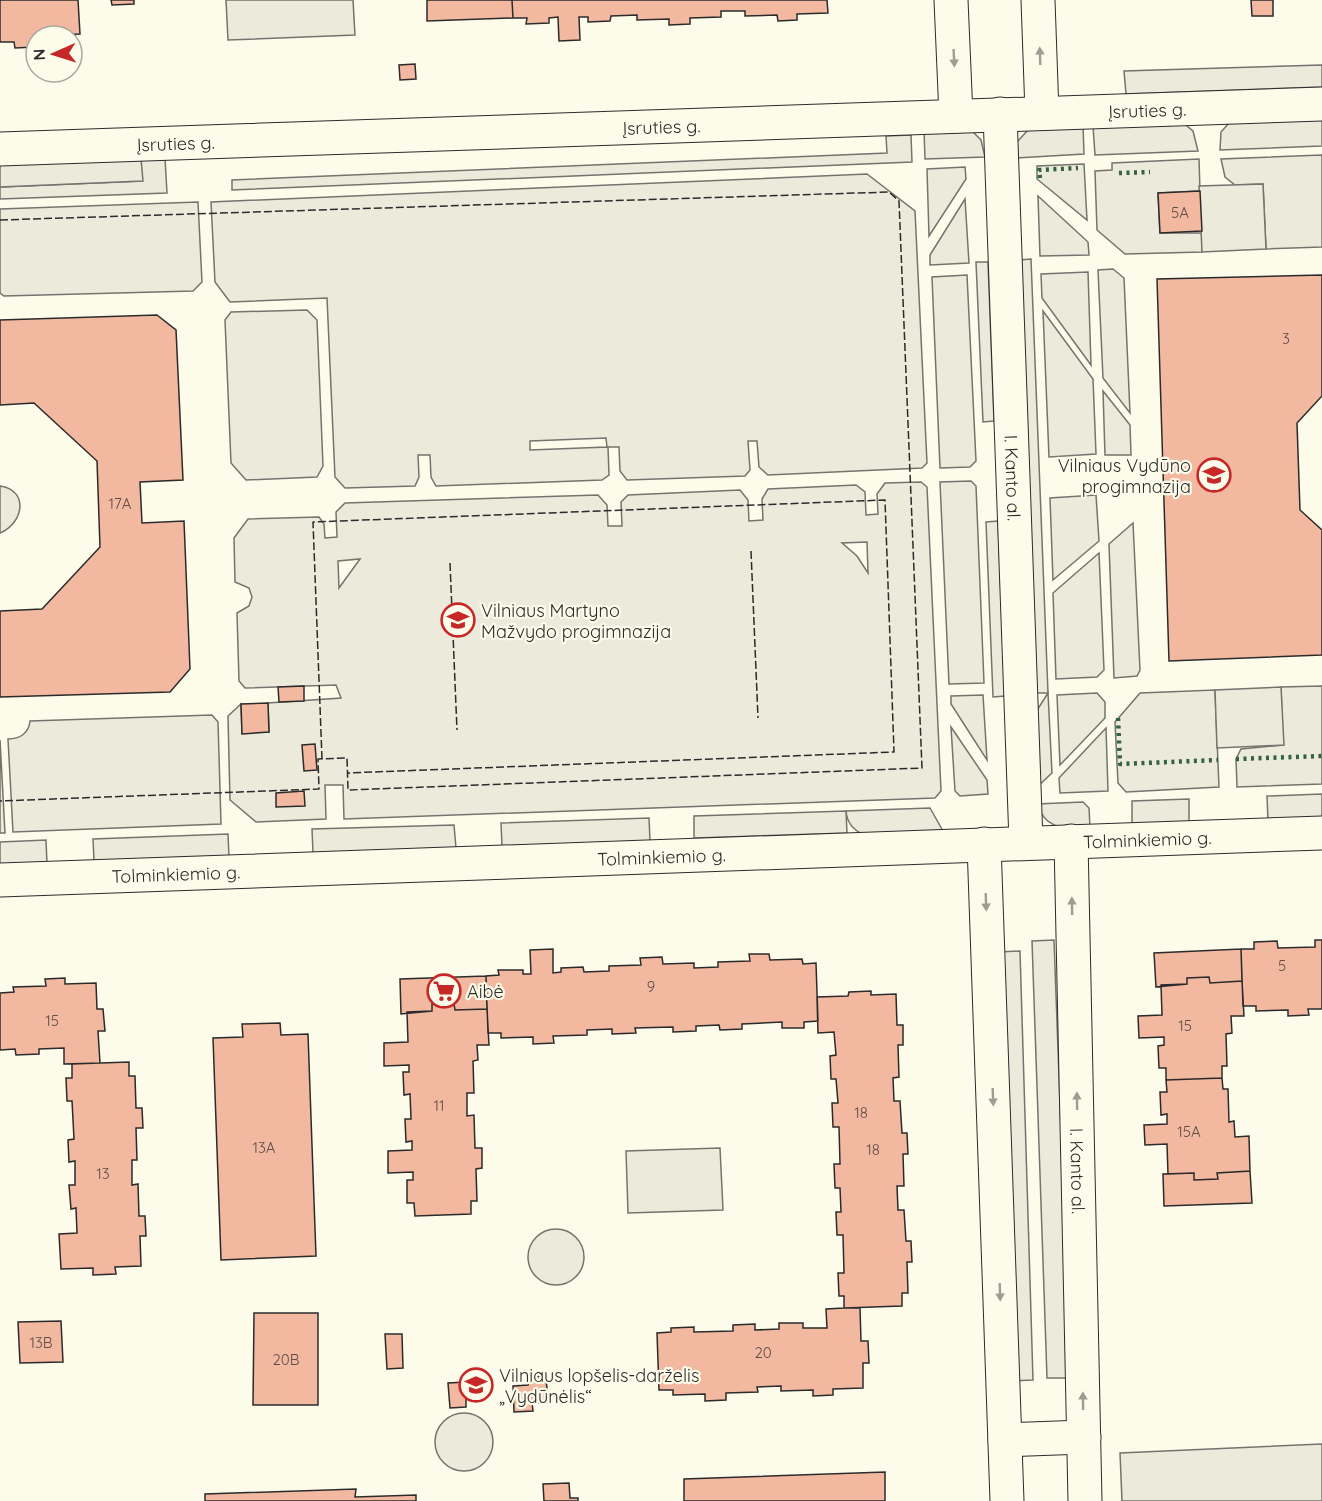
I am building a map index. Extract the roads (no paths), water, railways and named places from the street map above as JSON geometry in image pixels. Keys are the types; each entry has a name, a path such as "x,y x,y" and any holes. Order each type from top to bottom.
{"street":[{"path":"951,0 956,116"},
{"path":"1038,0 1042,113"},
{"name":"Įsruties g.","path":"0,149 1322,104"},
{"name":"I. Kanto al.","path":"1000,114 1026,842"},
{"name":"Tolminkiemio g.","path":"0,880 1322,833"},
{"name":"I. Kanto al.","path":"1071,841 1085,1501"},
{"path":"984,844 1007,1501"},
{"path":"1005,1440 1084,1437"}],"place":[{"name":"Vilniaus Vydūno progimnazija","path":"1214,475"},
{"name":"Vilniaus Martyno Mažvydo progimnazija","path":"458,620"},
{"name":"Aibė","path":"444,991"},
{"name":"Vilniaus lopšelis-darželis „Vydūnėlis“","path":"476,1385"}]}
